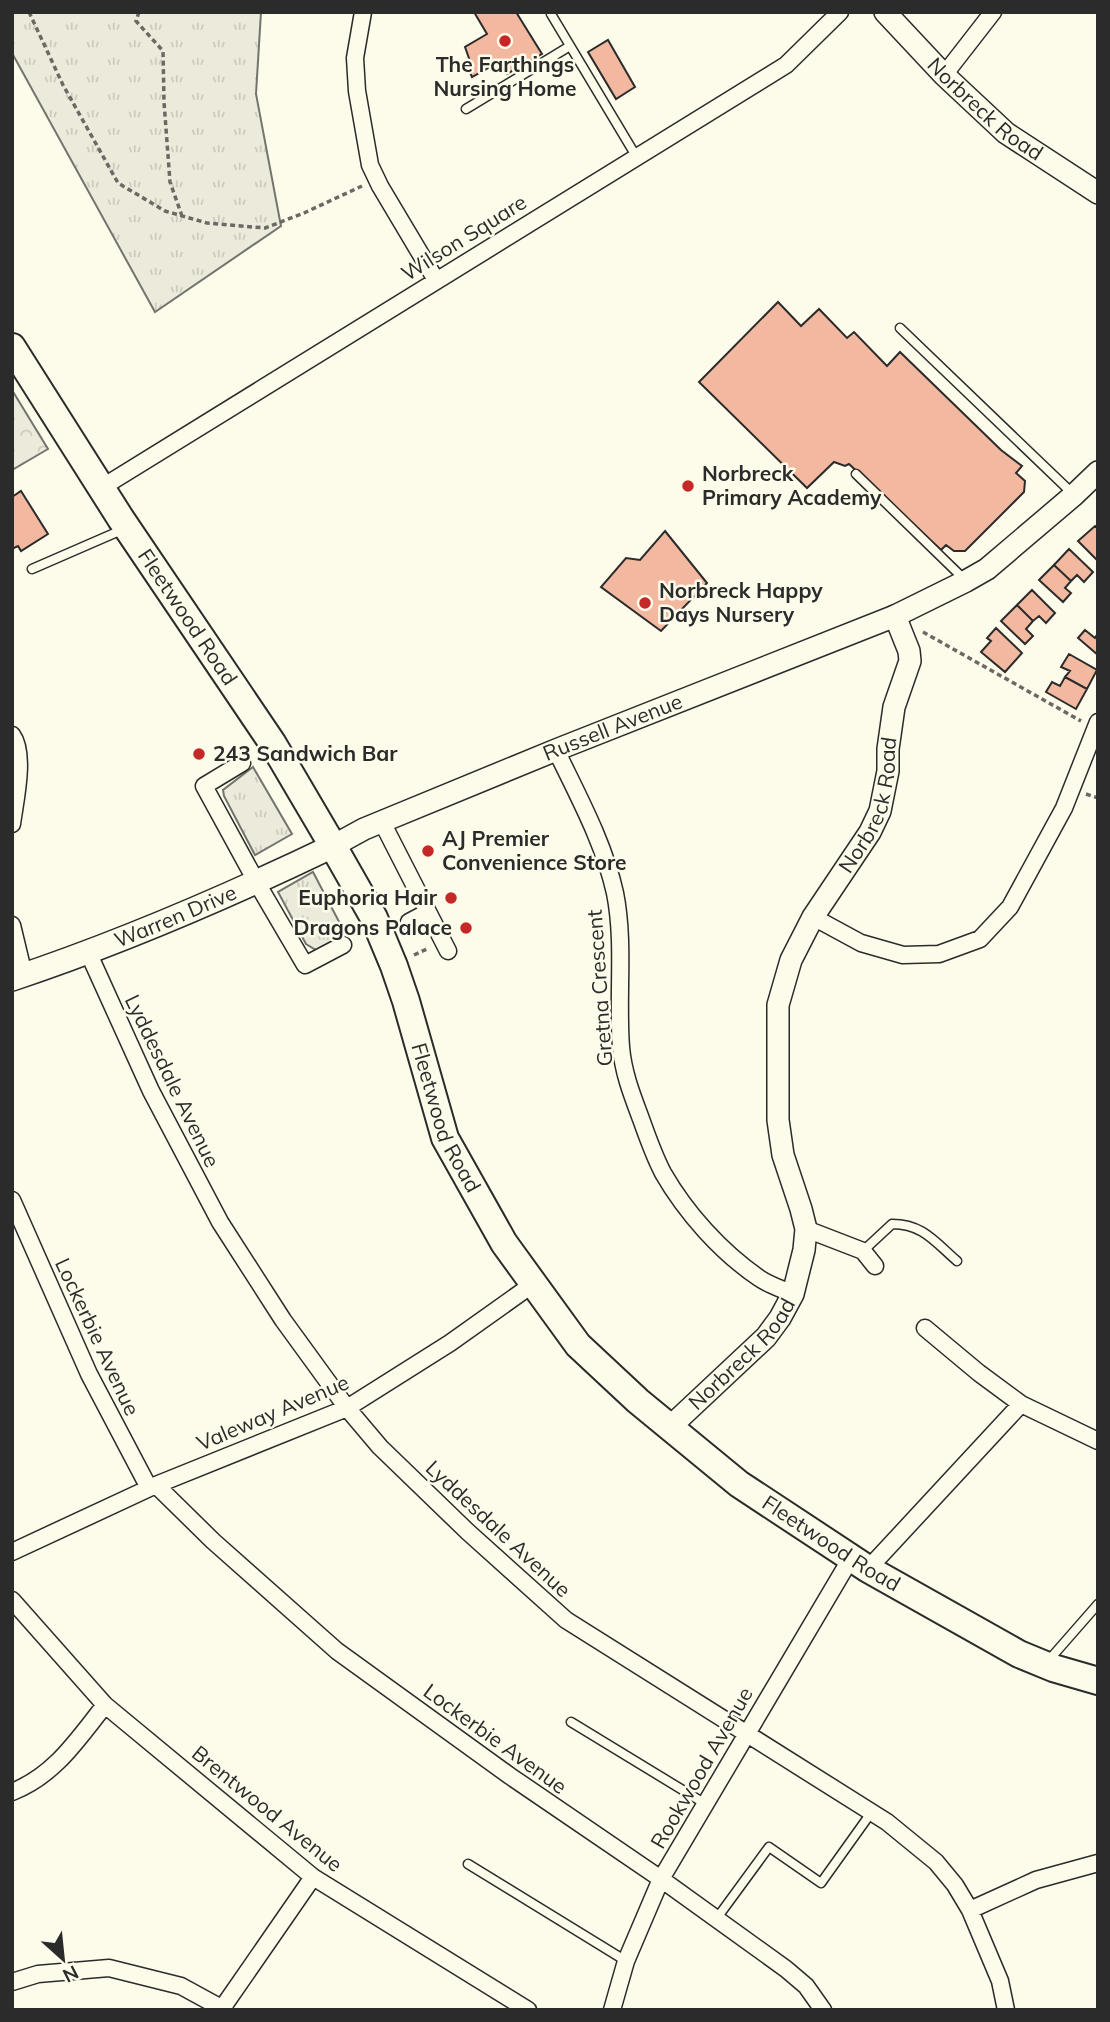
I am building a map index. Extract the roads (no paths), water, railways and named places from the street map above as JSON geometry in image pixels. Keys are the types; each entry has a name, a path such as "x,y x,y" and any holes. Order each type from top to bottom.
{"main road":[{"name":"Fleetwood Road","path":"12,347 127,528 273,744 374,918 406,1001 444,1138 504,1243 578,1345 638,1401 739,1484 860,1563 1019,1654 1098,1681"},
{"name":"Warren Drive","path":"18,977 197,909 333,846"}],"street":[{"path":"363,12 355,58 357,91 370,165 436,280"},
{"name":"Wilson Square","path":"101,488 786,65 840,12"},
{"name":"Norbreck Road","path":"885,12 944,75 1006,133 1098,193"},
{"path":"944,75 993,12"},
{"path":"895,616 987,569 1098,472"},
{"name":"Norbreck Road","path":"670,1427 766,1337 793,1294 806,1229 783,1155 778,1120 778,1005 791,960 813,918 870,832 880,811 888,771 894,706 910,661 909,650 895,616"},
{"name":"Russell Avenue","path":"333,846 382,822 556,750 895,616"},
{"path":"813,918 861,943 903,955 939,954 980,939 1010,907 1064,808 1097,726"},
{"path":"12,735 20,757 12,824"},
{"name":"Gretna Crescent","path":"556,750 591,825 615,893 620,967 618,1010 621,1051 629,1089 662,1170 697,1221 724,1249 761,1279 793,1294"},
{"path":"242,763 204,786 257,883 305,965 343,945"},
{"path":"382,822 446,945"},
{"path":"409,922 428,912"},
{"path":"12,925 18,977"},
{"name":"Lyddesdale Avenue","path":"88,952 151,1091 220,1222 283,1320 347,1408 380,1447 566,1620 871,1813 909,1838 936,1862 955,1885 970,1910 1000,1982 1006,2010"},
{"name":"Lockerbie Avenue","path":"12,1200 89,1374 153,1487 337,1651 521,1784 661,1879 786,1969 806,1986 823,2010"},
{"path":"806,1229 863,1251 875,1266"},
{"name":"Valeway Avenue","path":"12,1552 153,1487 347,1408 459,1337 533,1284"},
{"path":"926,1328 1021,1404 1098,1441"},
{"name":"Rookwood Avenue","path":"612,2010 626,1961 661,1879 746,1734 860,1563 1021,1404"},
{"name":"Brentwood Avenue","path":"12,1600 104,1705 313,1877 528,2010"},
{"path":"12,1792 32,1784 50,1770 104,1705"},
{"path":"970,1910 1036,1880 1098,1863"},
{"path":"12,1982 38,1974 109,1968 181,1986 224,2009 313,1877"}],"lane":[{"path":"551,13 636,156"},
{"path":"466,109 570,46"},
{"path":"900,328 1074,495"},
{"path":"856,474 966,582"},
{"path":"32,569 127,528"},
{"path":"863,1251 892,1224 908,1224 922,1230 957,1261"},
{"path":"1045,1665 1098,1604"},
{"path":"571,1722 704,1803"},
{"path":"716,1918 769,1847 821,1883 871,1813"},
{"path":"468,1864 626,1961"}],"place":[{"name":"The Farthings Nursing Home","path":"505,41"},
{"name":"Norbreck Primary Academy","path":"688,486"},
{"name":"Norbreck Happy Days Nursery","path":"645,603"},
{"name":"243 Sandwich Bar","path":"199,754"},
{"name":"AJ Premier Convenience Store","path":"428,851"},
{"name":"Euphoria Hair","path":"451,898"},
{"name":"Dragons Palace","path":"466,928"}]}
